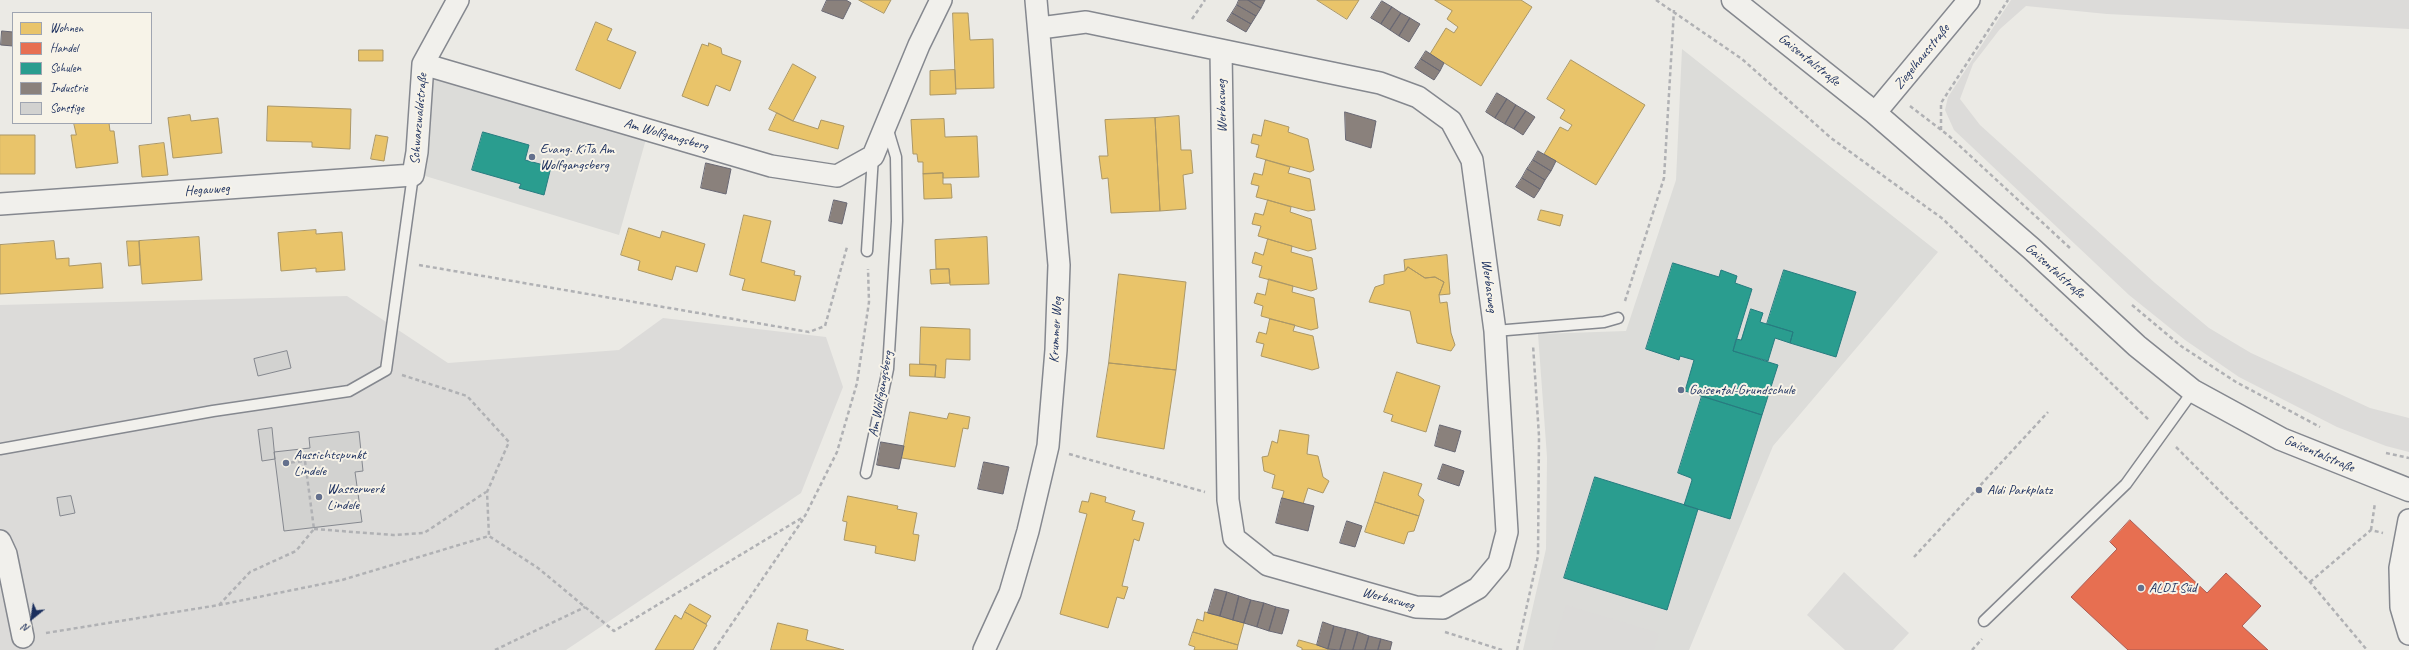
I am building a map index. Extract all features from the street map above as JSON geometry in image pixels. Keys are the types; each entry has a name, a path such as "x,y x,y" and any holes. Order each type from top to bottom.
{"main road":[{"name":"Gaisentalstraße","path":"1733,0 1875,113 2032,249 2137,346 2193,391 2281,439 2409,490"}],"street":[{"name":"Schwarzwaldstraße","path":"413,175 417,152 423,64 458,0"},
{"path":"873,156 919,45 941,0"},
{"name":"Krummer Weg","path":"984,650 1010,593 1028,531 1048,446 1056,350 1059,265 1040,28 1036,0"},
{"name":"Ziegelhausstraße","path":"1875,113 1969,0"},
{"name":"Werbasweg","path":"1040,28 1086,22 1380,83 1418,97 1451,122 1472,160 1495,330 1507,532 1498,563 1478,588 1443,608 1416,607 1268,565 1234,538 1228,500 1221,51"},
{"name":"Am Wolfgangsberg","path":"423,64 771,166 837,176 873,156"},
{"name":"Hegauweg","path":"0,204 413,175"},
{"path":"2406,529 2400,568 2401,607 2409,634"},
{"path":"0,541 6,554 23,637"},
{"path":"2401,650 2409,642"}],"lane":[{"name":"Am Wolfgangsberg","path":"866,473 888,368 897,221 896,157 886,123"},
{"path":"867,250 873,156"},
{"path":"0,449 213,411 349,391 386,370 413,175"},
{"path":"1495,330 1604,322 1618,318"},
{"path":"1984,621 2126,484 2193,391"}],"path":[{"path":"1656,0 1674,10 1742,59 1831,138 1943,219 2163,434 2310,582 2367,650"},
{"path":"1662,4 1665,0"},
{"path":"2008,0 1941,103 1941,130 2075,253"},
{"path":"1618,318 1625,303 1664,178 1674,10"},
{"path":"400,262 809,332 825,326 848,243"},
{"path":"714,650 805,516 837,452 857,383 869,302 867,250"},
{"path":"2130,303 2181,346 2230,378 2326,430"},
{"path":"1517,650 1538,556 1539,436 1532,327"},
{"path":"386,370 467,396 509,442 487,492 489,536"},
{"path":"1914,557 2048,412"},
{"path":"2379,450 2409,458"},
{"path":"1076,457 1188,487"},
{"path":"219,605 250,572 296,551 314,529 304,461 286,463"},
{"path":"314,529 393,535 424,533 487,492"},
{"path":"23,637 219,605 342,580 489,536 538,568 614,631 805,516"},
{"path":"2310,582 2371,530 2406,529"},
{"path":"495,650 585,607"},
{"path":"1443,608 1445,633 1502,650"}],"shaded area":[{"path":"2011,0 2409,0 2409,29 2107,14 2026,6 2000,29 1973,64 1960,99 1980,125 2155,283 2209,328 2251,353 2370,408 2409,418 2409,452 2386,446 2337,427 2239,377 2185,340 2129,295 1954,130 1945,110 1948,97"},
{"name":"Gaisental-Grundschule","path":"1682,49 1938,252 1773,446 1689,650 1523,650 1546,549 1547,457 1538,334 1626,331 1676,180"},
{"name":"Evang. KiTa Am Wolfgangsberg","path":"430,73 646,139 619,235 422,175"},
{"path":"347,296 448,363 619,350 663,318 826,337 843,387 801,493 566,650 0,650 0,305"},
{"path":"1844,572 1909,633 1893,650 1845,650 1807,615"},
{"path":"1566,605 1659,633 1654,650 1552,650"}],"building: Wohnen":[{"path":"859,0 891,0 884,13"},
{"path":"1317,0 1359,0 1347,19"},
{"path":"1435,0 1521,0 1532,7 1481,86 1430,54 1446,28 1454,33 1458,27 1447,19 1452,11"},
{"path":"953,13 968,13 970,40 993,39 994,88 956,89"},
{"path":"596,22 612,29 607,40 636,52 620,89 576,70"},
{"path":"709,43 721,48 722,54 741,61 730,91 716,85 708,106 682,96 702,44 708,46"},
{"path":"359,50 383,50 383,61 359,61"},
{"path":"1571,60 1645,105 1596,185 1544,154 1560,127 1568,131 1572,125 1560,118 1565,110 1547,99"},
{"path":"793,64 816,77 793,121 769,109"},
{"path":"955,70 956,94 930,95 930,71"},
{"path":"268,106 351,109 350,149 312,147 312,142 267,141"},
{"path":"777,113 793,121 818,129 821,120 844,126 838,149 769,130"},
{"path":"190,115 191,121 218,118 222,153 173,158 168,118"},
{"path":"1179,116 1181,150 1191,150 1193,173 1183,175 1186,209 1160,211 1155,118"},
{"path":"1155,118 1160,211 1111,213 1108,178 1102,179 1099,156 1108,156 1105,120"},
{"path":"944,119 945,137 977,136 979,177 943,178 943,173 923,174 923,162 918,162 917,154 913,154 911,120"},
{"path":"1265,120 1289,127 1288,132 1308,139 1314,170 1310,172 1256,157 1259,145 1251,143 1253,134 1261,136"},
{"path":"74,124 109,124 110,131 114,131 118,163 76,168 71,135 76,135"},
{"path":"0,135 35,135 35,174 0,174"},
{"path":"376,135 388,137 384,161 371,159"},
{"path":"164,143 168,175 142,177 139,146"},
{"path":"1266,160 1290,167 1288,173 1310,179 1315,210 1308,211 1256,197 1259,186 1251,184 1254,173 1262,175"},
{"path":"943,173 943,184 951,184 952,198 924,199 923,174"},
{"path":"1268,200 1291,207 1290,212 1311,219 1316,249 1308,251 1258,236 1261,226 1252,224 1255,213 1263,215"},
{"path":"1541,210 1563,215 1560,226 1538,220"},
{"path":"744,215 771,221 761,262 795,271 794,275 801,276 795,301 742,290 745,279 730,275"},
{"path":"629,228 660,238 662,231 705,244 697,272 676,266 672,280 638,270 640,261 621,255"},
{"path":"316,230 316,234 342,232 345,270 316,272 316,268 281,271 278,233"},
{"path":"199,237 202,280 142,284 139,241"},
{"path":"987,237 989,284 950,285 949,269 936,269 935,240"},
{"path":"1268,239 1292,246 1291,252 1312,258 1317,289 1311,291 1259,277 1262,266 1252,263 1255,252 1263,255"},
{"path":"54,241 56,259 69,258 69,266 101,263 103,288 0,294 0,245"},
{"path":"127,241 139,241 140,265 129,266"},
{"path":"1447,255 1450,294 1439,295 1444,282 1435,277 1425,278 1408,267 1405,271 1404,260"},
{"path":"1408,267 1425,278 1435,277 1444,282 1439,295 1440,303 1447,302 1451,333 1455,345 1451,351 1417,343 1410,311 1369,302 1375,287 1384,284 1384,275 1405,271"},
{"path":"949,269 950,283 931,284 930,270"},
{"path":"1119,274 1186,282 1176,370 1109,363"},
{"path":"1269,279 1293,286 1292,292 1314,298 1318,328 1311,330 1261,316 1263,306 1254,303 1257,293 1265,295"},
{"path":"1270,319 1295,325 1293,331 1313,336 1319,368 1312,370 1261,356 1264,344 1256,342 1259,332 1266,334"},
{"path":"921,327 970,329 970,360 946,359 945,378 935,377 936,365 920,364"},
{"path":"1109,363 1176,370 1164,449 1097,437"},
{"path":"910,364 936,365 935,377 910,376"},
{"path":"1397,372 1440,386 1426,432 1391,421 1393,415 1384,412"},
{"path":"910,412 947,419 949,413 970,417 968,429 963,428 955,467 902,458"},
{"path":"1280,430 1309,435 1307,454 1318,456 1323,477 1329,481 1323,493 1308,488 1303,504 1282,498 1284,491 1272,488 1275,475 1264,471 1262,457 1268,456 1272,441 1277,443"},
{"path":"1384,472 1422,484 1418,495 1424,500 1419,516 1375,502"},
{"path":"1091,493 1106,497 1105,502 1135,511 1132,520 1144,523 1139,541 1134,539 1122,586 1128,587 1124,599 1117,597 1108,628 1060,614 1087,514 1079,512 1082,501 1088,502"},
{"path":"848,496 898,506 897,509 917,513 913,534 919,535 915,561 875,553 876,546 844,540 847,522 843,521"},
{"path":"1375,502 1419,516 1414,531 1408,532 1404,544 1365,532"},
{"path":"690,604 711,616 706,624 685,612"},
{"path":"685,612 707,625 693,650 655,650 675,615 681,619"},
{"path":"1205,612 1244,623 1238,645 1193,632 1197,619 1203,621"},
{"path":"778,623 808,630 806,640 844,650 771,650"},
{"path":"1193,632 1238,645 1237,650 1194,650 1195,647 1189,645"},
{"path":"1299,640 1333,650 1302,650 1302,648 1297,646"}],"building: Handel":[{"name":"ALDI Süd","path":"2130,520 2207,593 2226,573 2261,606 2242,626 2268,650 2128,650 2071,597 2117,549 2110,542"}],"building: Schulen":[{"path":"483,132 529,145 525,160 551,167 544,195 519,188 521,184 472,170"},
{"path":"1673,263 1719,277 1721,270 1737,276 1735,283 1752,289 1733,351 1778,365 1762,415 1685,391 1694,360 1680,356 1679,360 1646,349"},
{"path":"1784,270 1856,292 1836,357 1790,343 1793,332 1767,324"},
{"path":"1751,309 1763,313 1760,322 1793,332 1790,343 1775,338 1768,361 1733,351 1736,339 1741,340"},
{"path":"1702,396 1762,415 1730,519 1684,505 1692,480 1691,478 1678,473"},
{"path":"1595,477 1698,509 1667,610 1564,578"}],"building: Industrie":[{"path":"827,0 846,0 851,3 843,19 822,11"},
{"path":"1239,0 1248,0 1261,8 1256,16 1237,5"},
{"path":"1248,0 1265,0 1261,8"},
{"path":"1382,1 1392,7 1381,24 1371,18"},
{"path":"1237,5 1256,16 1251,24 1232,13"},
{"path":"1392,7 1401,13 1390,30 1381,24"},
{"path":"1232,13 1251,24 1246,32 1227,21"},
{"path":"1401,13 1410,18 1399,36 1390,30"},
{"path":"1410,18 1420,24 1409,42 1399,36"},
{"path":"2,31 12,32 12,46 1,45"},
{"path":"1426,51 1444,63 1440,71 1421,59"},
{"path":"1421,59 1440,71 1434,80 1415,68"},
{"path":"1497,93 1507,99 1495,118 1486,112"},
{"path":"1507,99 1516,105 1505,124 1495,118"},
{"path":"1516,105 1526,111 1514,129 1505,124"},
{"path":"1526,111 1535,117 1523,135 1514,129"},
{"path":"1345,112 1376,121 1371,148 1346,140"},
{"path":"1538,151 1556,161 1551,171 1533,160"},
{"path":"1533,160 1551,171 1545,180 1527,169"},
{"path":"706,163 731,169 726,194 701,188"},
{"path":"1527,169 1545,180 1540,189 1522,178"},
{"path":"1522,178 1540,189 1534,198 1516,187"},
{"path":"834,200 847,203 842,224 829,221"},
{"path":"1440,425 1461,431 1455,452 1435,446"},
{"path":"881,442 904,446 899,469 877,465"},
{"path":"984,462 1009,467 1003,494 978,489"},
{"path":"1443,464 1464,471 1459,486 1438,479"},
{"path":"1282,498 1314,506 1308,531 1276,523"},
{"path":"1347,521 1362,526 1355,547 1340,543"},
{"path":"1215,589 1227,592 1220,616 1208,613"},
{"path":"1227,592 1239,596 1233,620 1220,616"},
{"path":"1239,596 1251,600 1244,623 1233,620"},
{"path":"1251,600 1264,603 1257,627 1244,623"},
{"path":"1264,603 1276,607 1269,631 1257,627"},
{"path":"1276,607 1289,610 1282,634 1269,631"},
{"path":"1323,622 1334,626 1328,649 1317,645"},
{"path":"1334,626 1346,629 1340,650 1328,649"},
{"path":"1346,629 1358,632 1353,650 1340,650"},
{"path":"1358,632 1369,636 1365,650 1353,650"},
{"path":"1369,636 1381,639 1378,650 1365,650"},
{"path":"1381,639 1392,642 1390,650 1378,650"}],"building: Sonstige":[{"path":"287,351 291,368 258,376 254,359"},
{"path":"272,428 275,459 262,461 258,430"},
{"name":"Wasserwerk Lindele","path":"359,432 363,471 355,472 362,522 284,531 274,452 310,448 309,438"},
{"path":"71,496 75,513 60,516 57,498"}],"place":[{"name":"Evang. KiTa Am Wolfgangsberg","path":"532,157"},
{"name":"Gaisental-Grundschule","path":"1681,390"},
{"name":"Aussichtspunkt Lindele","path":"286,463"},
{"name":"Aldi Parkplatz","path":"1979,490"},
{"name":"Wasserwerk Lindele","path":"319,497"},
{"name":"ALDI Süd","path":"2141,588"}]}
